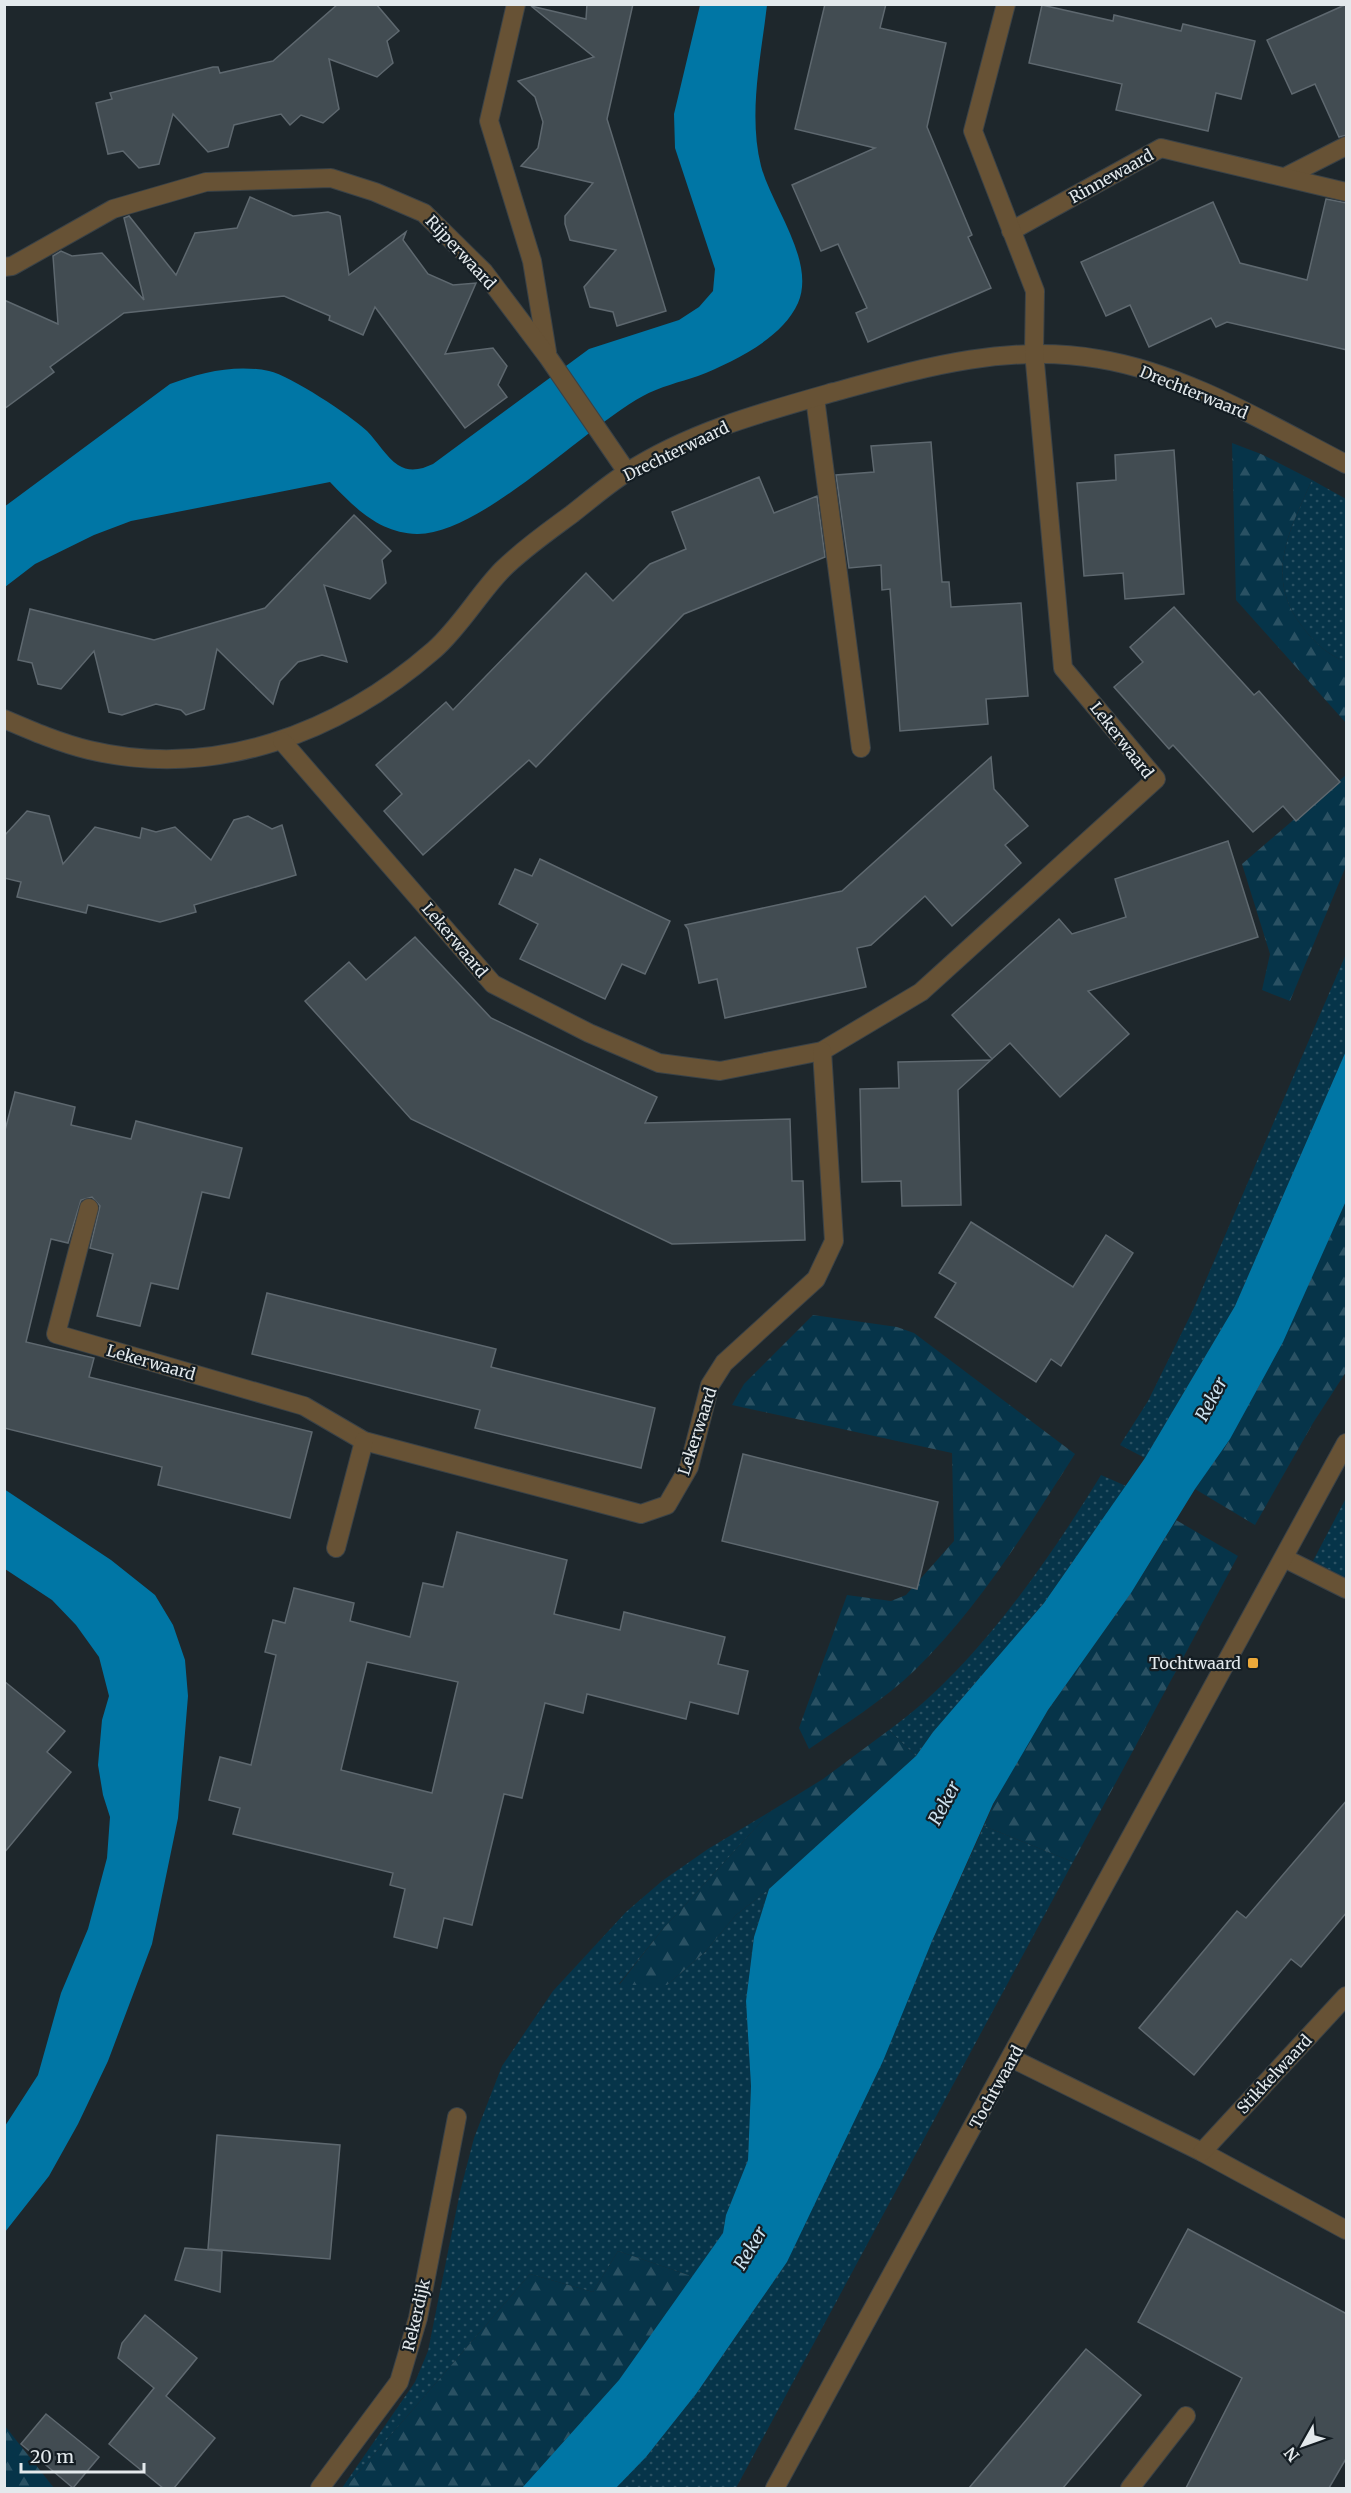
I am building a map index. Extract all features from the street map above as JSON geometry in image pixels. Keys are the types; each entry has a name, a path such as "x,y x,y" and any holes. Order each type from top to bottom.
{"street":[{"path":"516,4 489,121 532,261 548,357"},
{"path":"1006,4 973,131 1035,291 1034,352"},
{"path":"1287,176 1347,146"},
{"name":"Rinnewaard","path":"1011,231 1161,148 1347,192"},
{"name":"Rijperwaard","path":"4,267 12,266 113,209 206,182 331,178 375,192 424,213 484,272 548,357 627,472"},
{"name":"Drechterwaard","path":"4,719 44,736 89,750 134,757 218,756 282,741 339,718 387,688 438,646 503,569 627,472 715,428 952,361 1034,352 1100,359 1161,375 1234,406 1347,464"},
{"name":"Lekerwaard","path":"282,741 493,984 589,1033 658,1063 720,1071 822,1051 921,992 1156,779 1063,668 1034,352"},
{"path":"815,398 861,748"},
{"name":"Lekerwaard","path":"88,1208 56,1334 304,1406 364,1441 641,1514 667,1505 689,1467 710,1385 724,1364 816,1279 834,1241 822,1051"},
{"path":"336,1548 364,1441"},
{"name":"Tochtwaard","path":"775,2488 1286,1559 1347,1443"},
{"path":"1286,1559 1347,1589"},
{"name":"Stikkelwaard","path":"1202,2152 1347,1996"},
{"path":"1011,2058 1202,2152 1347,2230"},
{"name":"Rekerdijk","path":"320,2488 399,2382 417,2318 458,2116"},
{"path":"1130,2488 1185,2416"}],"green space":[{"path":"1232,443 1261,454 1312,480 1284,552 1282,570 1284,588 1290,606 1306,631 1326,651 1346,662 1346,723 1236,600"},
{"path":"1312,480 1346,499 1346,662 1326,651 1306,631 1290,606 1284,588 1282,570 1284,552"},
{"path":"1346,775 1346,866 1290,1001 1262,990 1270,954 1242,864"},
{"path":"1346,954 1346,1051 1235,1306 1145,1458 1120,1445 1148,1401 1193,1310"},
{"path":"1346,1201 1346,1372 1313,1423 1255,1525 1195,1489 1259,1385"},
{"path":"813,1315 897,1327 914,1333 1075,1454 1001,1567 939,1646 890,1691 809,1749 799,1728 847,1595 891,1601 906,1595 954,1541 952,1453 732,1405 744,1384"},
{"path":"1101,1475 1126,1486 1044,1603 933,1732 916,1756 889,1730 950,1677 979,1646 1057,1544"},
{"path":"1346,1498 1346,1578 1313,1561"},
{"path":"1176,1520 1238,1556 1073,1862 984,1826 1014,1764 1032,1735 1130,1594"},
{"path":"889,1730 916,1756 769,1889 736,1915 705,1952 667,1985 619,1985 662,1930 771,1811 823,1779"},
{"path":"771,1811 662,1930 619,1984 667,1985 705,1952 736,1915 769,1889 754,1937 746,2001 751,2086 748,2160 726,2215 723,2233 694,2277 618,2251 593,2292 530,2274 345,2488 342,2488 415,2382 428,2351 460,2192 474,2138 502,2066 553,1991 626,1912 662,1881 708,1849"},
{"path":"984,1826 1073,1862 736,2488 616,2488 646,2457 696,2394 787,2262"},
{"path":"618,2251 694,2277 619,2380 522,2488 345,2488 530,2274 593,2292"},
{"path":"5,2426 54,2488 5,2488"}],"water":[{"path":"700,5 767,5 757,86 757,146 766,182 797,252 802,287 798,303 781,328 755,348 726,364 643,396 619,411 501,499 471,517 442,530 417,534 403,533 379,524 358,510 330,482 131,521 94,535 35,564 5,587 4,507 170,384 206,373 231,369 257,369 279,374 320,397 359,424 398,465 407,469 416,469 433,464 589,349 679,320 699,307 713,291 715,269 675,148 674,114"},
{"name":"Reker","path":"1346,1051 1346,1201 1283,1342 1230,1439 1195,1489 1131,1593 1048,1710 993,1804 932,1941 883,2061 787,2262 696,2394 646,2457 616,2488 522,2488 619,2380 723,2233 726,2215 748,2160 751,2086 746,2001 754,1937 769,1889 916,1756 933,1732 1044,1603 1145,1458 1235,1306"},
{"path":"4,1489 111,1560 155,1595 173,1625 185,1660 188,1696 178,1818 152,1944 108,2061 78,2124 49,2176 5,2232 5,2126 38,2075 61,1993 88,1929 107,1858 110,1817 103,1795 98,1765 102,1720 109,1696 99,1657 76,1625 52,1600 5,1569"}],"building":[{"path":"338,4 376,4 399,31 387,41 393,63 377,77 329,59 339,109 323,123 301,115 290,125 281,114 234,125 228,147 208,152 173,114 159,164 139,168 123,151 108,154 96,103 112,99 110,93 213,67 218,67 220,73 273,61"},
{"path":"587,4 633,4 607,119 666,311 617,326 613,312 590,307 584,287 616,250 570,240 565,224 565,216 593,183 521,166 538,148 543,122 535,97 518,81 594,57 531,6 586,19"},
{"path":"825,4 886,4 880,28 946,43 927,127 972,235 968,237 991,288 868,342 856,313 867,308 838,244 821,251 792,185 875,148 795,129"},
{"path":"1347,4 1347,135 1339,137 1315,84 1292,94 1267,40"},
{"path":"1042,5 1113,21 1114,15 1181,31 1183,24 1255,41 1241,99 1216,93 1208,131 1116,110 1122,84 1029,63"},
{"path":"250,197 293,216 328,212 340,216 349,275 406,232 403,240 428,274 453,285 476,283 445,354 493,348 507,366 498,385 507,397 465,428 375,307 363,335 329,320 330,316 284,296 124,313 50,367 54,372 4,409 4,300 58,324 53,256 61,251 72,256 102,253 144,300 124,218 129,216 176,275 195,233 237,228"},
{"path":"1326,199 1347,203 1347,350 1227,322 1216,327 1211,318 1149,347 1130,305 1106,316 1081,262 1213,202 1240,263 1307,280"},
{"path":"931,442 942,582 949,582 951,607 1021,603 1028,696 986,699 988,724 900,731 890,589 882,590 881,565 849,568 836,475 874,472 871,446"},
{"path":"1174,450 1184,594 1125,599 1123,573 1084,576 1077,483 1116,480 1115,455"},
{"path":"759,477 774,513 817,496 825,557 684,614 536,767 529,760 423,855 384,811 402,794 376,765 446,702 453,710 586,573 613,601 650,564 686,549 672,512"},
{"path":"354,515 391,551 382,560 386,583 370,599 324,585 347,662 322,655 298,662 280,681 273,704 217,649 204,709 186,715 181,710 156,704 122,715 109,712 94,651 61,689 38,684 32,663 18,660 30,609 154,640 265,608"},
{"path":"1174,607 1254,695 1259,691 1340,782 1296,821 1283,806 1253,832 1173,745 1169,749 1114,687 1143,662 1130,647"},
{"path":"991,757 994,789 1028,826 1005,845 1021,863 952,926 925,896 871,945 857,948 866,987 725,1018 717,979 699,983 688,929 685,925 842,891"},
{"path":"27,811 49,816 63,864 95,827 140,838 142,828 156,832 175,827 211,860 234,820 248,816 272,829 282,825 296,875 194,905 196,912 160,922 88,905 86,913 17,897 21,882 4,878 4,836"},
{"path":"1228,841 1258,937 1088,991 1129,1034 1060,1097 1010,1043 992,1059 952,1015 1059,919 1072,934 1126,917 1115,879"},
{"path":"540,859 670,921 645,974 622,964 605,999 520,959 538,924 499,904 515,869 532,876"},
{"path":"415,937 491,1018 657,1097 645,1123 790,1119 792,1181 803,1181 805,1240 672,1244 411,1119 305,1001 349,962 366,980"},
{"path":"991,1060 958,1090 961,1205 902,1206 901,1181 862,1182 860,1089 899,1088 898,1062"},
{"path":"15,1092 75,1107 71,1125 131,1139 136,1121 242,1148 229,1198 202,1192 178,1289 151,1283 140,1326 97,1316 113,1254 90,1248 100,1206 92,1197 81,1200 68,1243 51,1239 26,1342 94,1358 89,1377 312,1432 290,1518 158,1485 162,1467 4,1428 4,1134"},
{"path":"971,1222 1073,1287 1106,1235 1133,1253 1061,1366 1051,1359 1036,1382 935,1317 956,1283 939,1273"},
{"path":"267,1293 496,1349 491,1367 655,1408 641,1468 475,1428 480,1410 252,1354"},
{"path":"743,1454 938,1502 917,1589 722,1541"},
{"path":"457,1532 567,1560 554,1614 620,1630 624,1612 725,1637 718,1664 748,1671 738,1714 690,1702 686,1719 587,1694 583,1713 545,1703 522,1798 504,1794 472,1925 444,1918 437,1948 394,1937 405,1889 390,1885 393,1873 233,1834 240,1808 209,1800 220,1757 251,1765 276,1655 265,1652 273,1620 285,1623 294,1588 354,1603 350,1621 410,1637 423,1583 443,1587","holes":["367,1662 458,1682 432,1793 341,1770"]},
{"path":"4,1681 65,1731 47,1752 71,1772 4,1853"},
{"path":"1347,1800 1347,1912 1301,1967 1291,1959 1194,2075 1139,2028 1237,1911 1246,1918"},
{"path":"217,2135 340,2145 330,2259 208,2249"},
{"path":"1188,2229 1347,2314 1347,2457 1329,2488 1186,2488 1242,2378 1138,2322"},
{"path":"185,2248 222,2251 220,2292 175,2280"},
{"path":"145,2315 197,2358 166,2396 215,2438 174,2488 163,2488 109,2444 154,2388 118,2358 122,2343"},
{"path":"1086,2349 1141,2395 1063,2488 969,2488"},
{"path":"46,2414 99,2457 73,2488 21,2444"}],"place":[{"name":"Tochtwaard","path":"1253,1663"}]}
